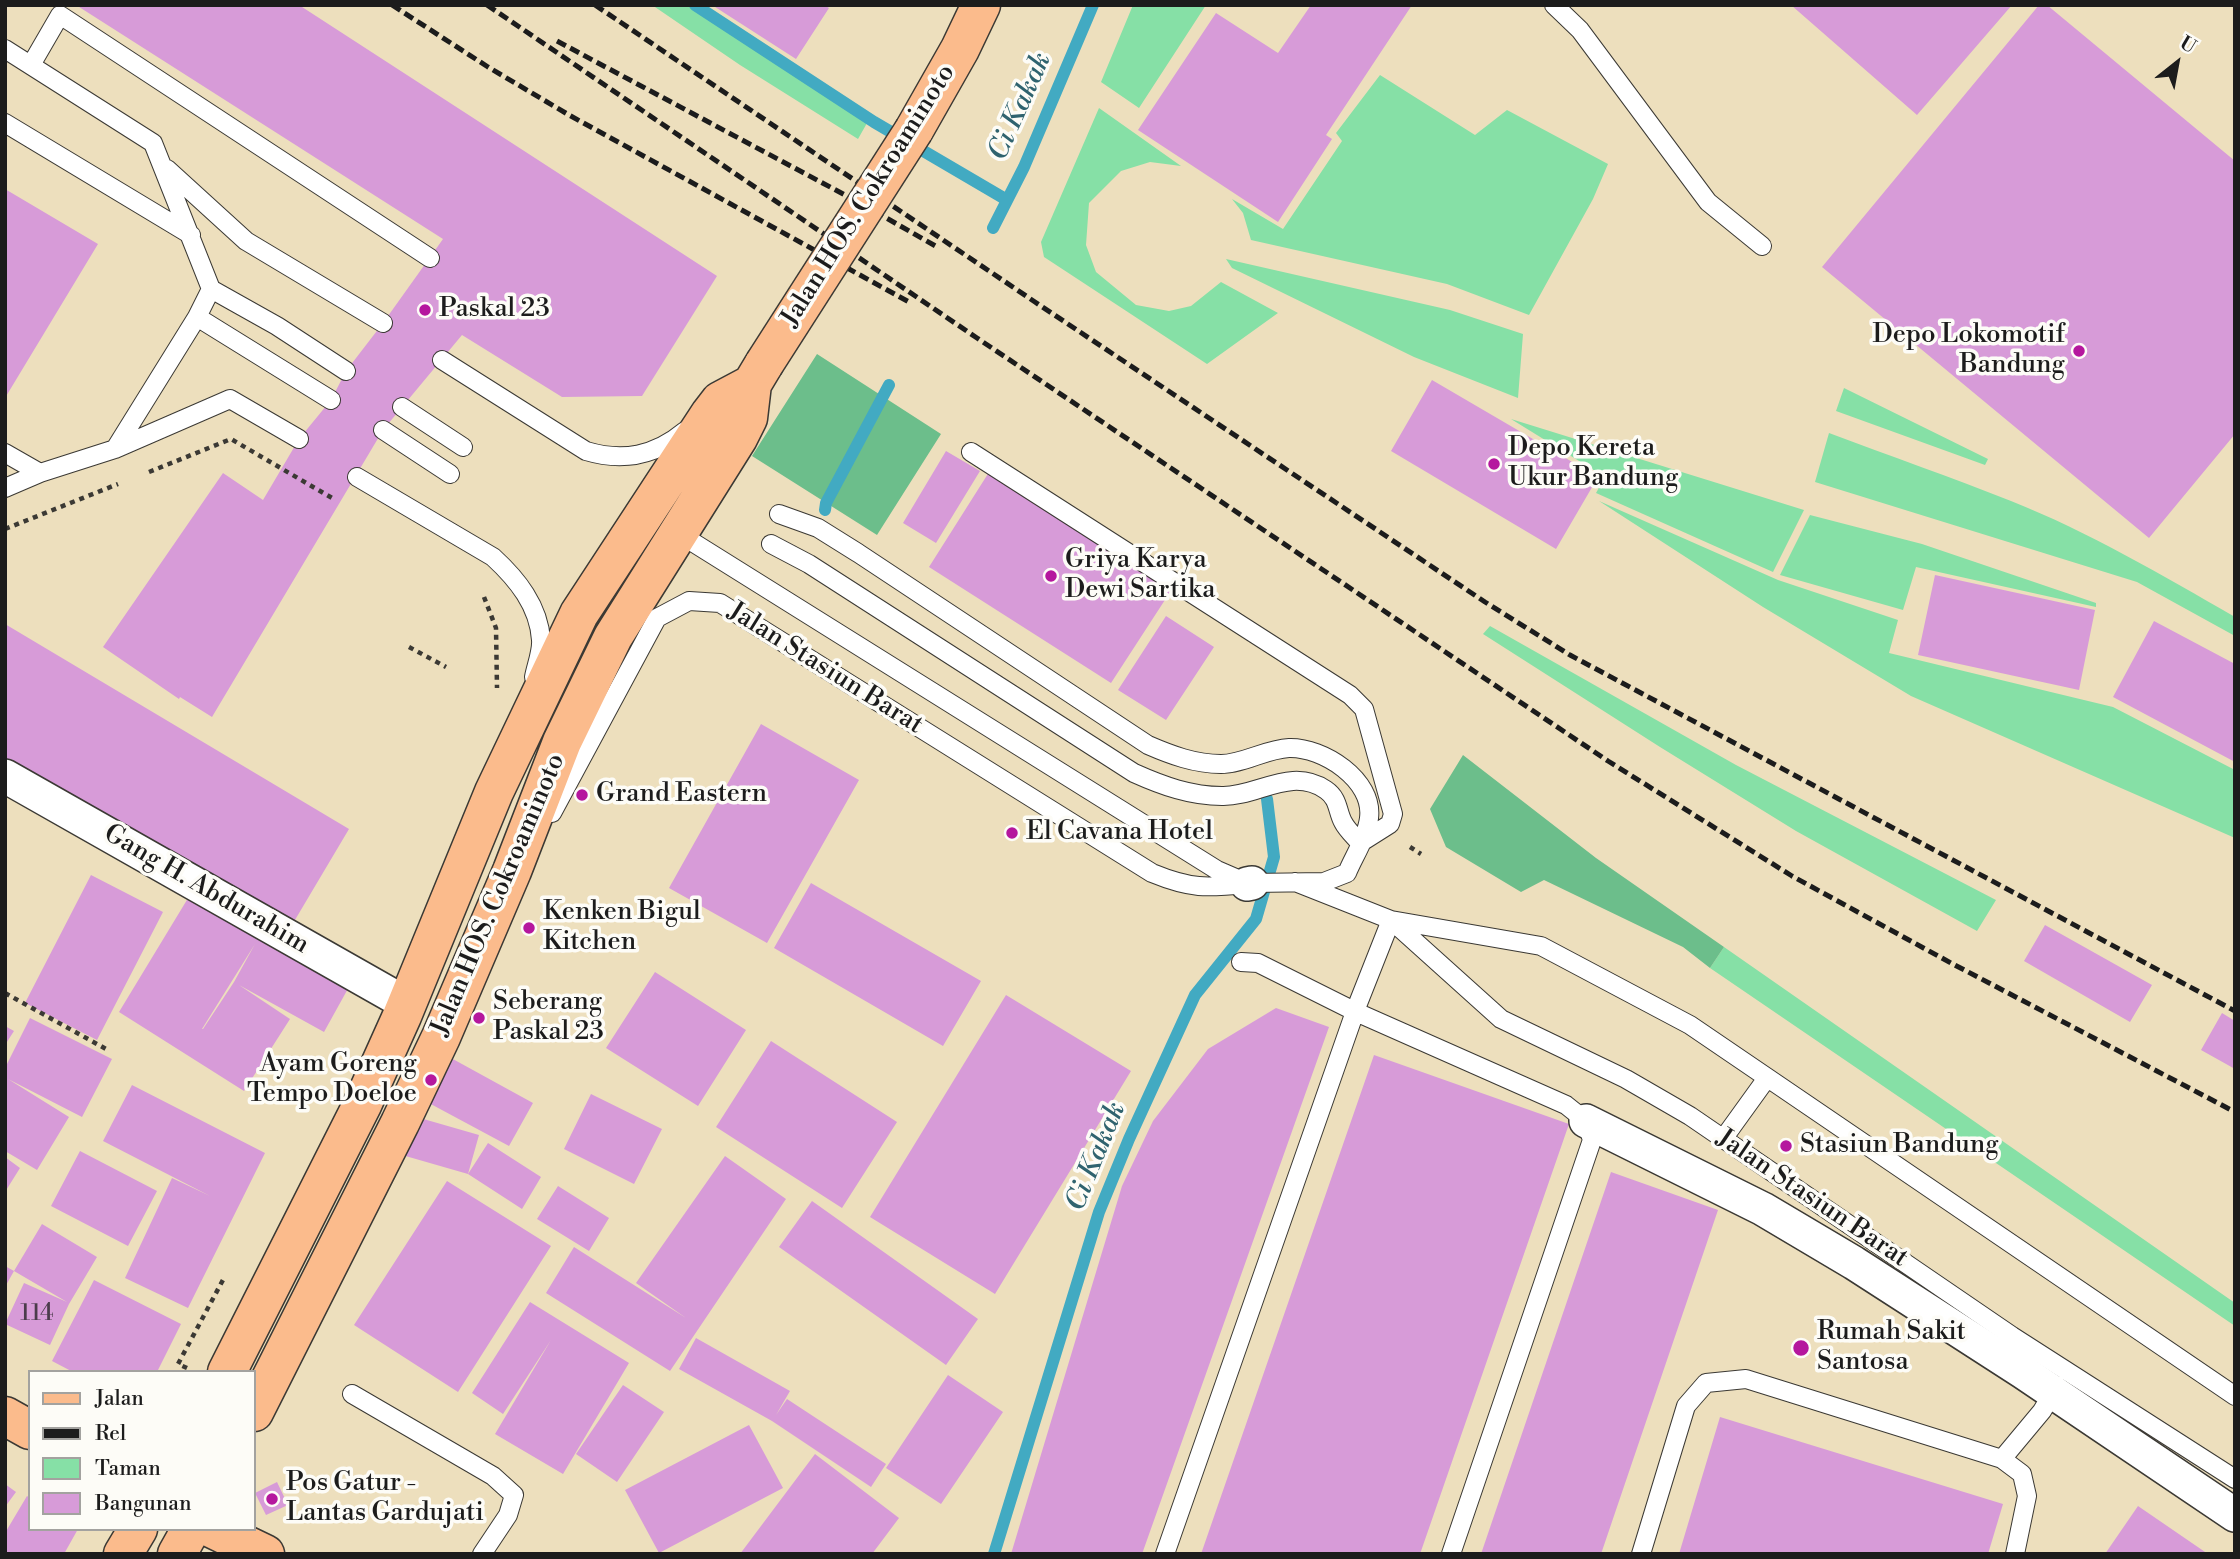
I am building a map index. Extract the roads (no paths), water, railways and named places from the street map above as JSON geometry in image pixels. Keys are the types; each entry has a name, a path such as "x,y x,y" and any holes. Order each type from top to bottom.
{"main road":[{"name":"Jalan HOS. Cokroaminoto","path":"256,1408 401,1124 512,871 562,742 613,637 748,418 758,374 914,130 960,49 981,5"},
{"name":"Jalan HOS. Cokroaminoto","path":"228,1370 362,1105 528,719 579,614 710,414 720,401 758,374"},
{"path":"470,854 512,871"},
{"path":"5,1416 28,1429"},
{"path":"256,1523 286,1554"},
{"path":"123,1554 137,1531"},
{"path":"177,1554 190,1531"},
{"path":"217,1531 265,1554"}],"street":[{"name":"Gang H. Abdurahim","path":"5,776 407,1004"},
{"path":"1586,1121 1763,1209 2060,1382 2235,1515"}],"lane":[{"path":"1554,5 1580,30 1707,202 1762,246"},
{"path":"31,65 60,15 430,258"},
{"path":"5,49 153,143 211,289 277,326 346,371"},
{"path":"5,123 191,234"},
{"path":"162,164 246,241 383,323"},
{"path":"115,449 197,317 211,289"},
{"path":"197,317 331,400"},
{"path":"442,360 586,451 602,456 619,458 652,452 710,414"},
{"path":"5,488 40,473 115,449 230,398 299,439"},
{"path":"402,407 463,447"},
{"path":"383,430 450,474"},
{"path":"971,452 1350,695 1364,709 1393,814 1390,824 1360,844"},
{"path":"5,453 40,473"},
{"path":"356,477 493,557 512,574 527,595 537,618 541,642 528,719"},
{"path":"779,514 818,528 1149,745 1197,762 1223,764 1288,748 1317,752 1342,768 1362,786 1370,815 1367,830 1346,873 1324,882 1289,882"},
{"name":"Jalan Stasiun Barat","path":"678,533 1217,870 1250,883"},
{"path":"771,544 810,564 1134,774 1192,794 1226,797 1289,780 1306,783 1326,790 1338,803 1343,821 1360,844"},
{"name":"Jalan Stasiun Barat","path":"512,871 550,816 657,618 689,601 720,603 1152,873 1179,884 1205,888 1289,882 1391,920 1541,946 1690,1025 2235,1396"},
{"path":"1165,1554 1391,920"},
{"name":"Jalan Stasiun Barat","path":"1391,920 1501,1020 1626,1079 1690,1116 2060,1382 2235,1479"},
{"path":"1241,962 1258,963 1356,1012 1566,1105 1586,1121 1592,1140 1451,1554"},
{"path":"1723,1139 1767,1078"},
{"path":"1641,1554 1686,1406 1706,1383 1745,1379 2003,1459 2022,1474 2027,1496 2015,1554"},
{"path":"2003,1459 2060,1382"},
{"path":"352,1394 492,1476 514,1495 508,1514 482,1554"}],"waterway":[{"path":"695,5 874,122 1007,200"},
{"name":"Ci Kakak","path":"993,228 1024,167 1093,5"},
{"name":"Ci Kakak","path":"825,510 826,503 889,385"},
{"name":"Ci Kakak","path":"994,1554 1099,1212 1129,1139 1195,995 1256,919 1274,857 1267,799"}],"railway":[{"path":"392,5 569,115 909,302"},
{"path":"487,5 977,338 1608,761 1792,876 2235,1112"},
{"path":"595,5 1035,302 1485,602 1570,655 2235,1011"},
{"path":"557,41 939,248"}],"place":[{"name":"Paskal 23","path":"425,310"},
{"name":"Depo Lokomotif Bandung","path":"2079,351"},
{"name":"Depo Kereta Ukur Bandung","path":"1494,464"},
{"name":"Griya Karya Dewi Sartika","path":"1051,576"},
{"name":"Grand Eastern","path":"582,795"},
{"name":"El Cavana Hotel","path":"1012,833"},
{"name":"Kenken Bigul Kitchen","path":"529,928"},
{"name":"Seberang Paskal 23","path":"479,1018"},
{"name":"Ayam Goreng Tempo Doeloe","path":"431,1080"},
{"name":"Stasiun Bandung","path":"1786,1146"},
{"name":"Rumah Sakit Santosa","path":"1801,1348"},
{"name":"Pos Gatur - Lantas Gardujati","path":"272,1499"}]}
